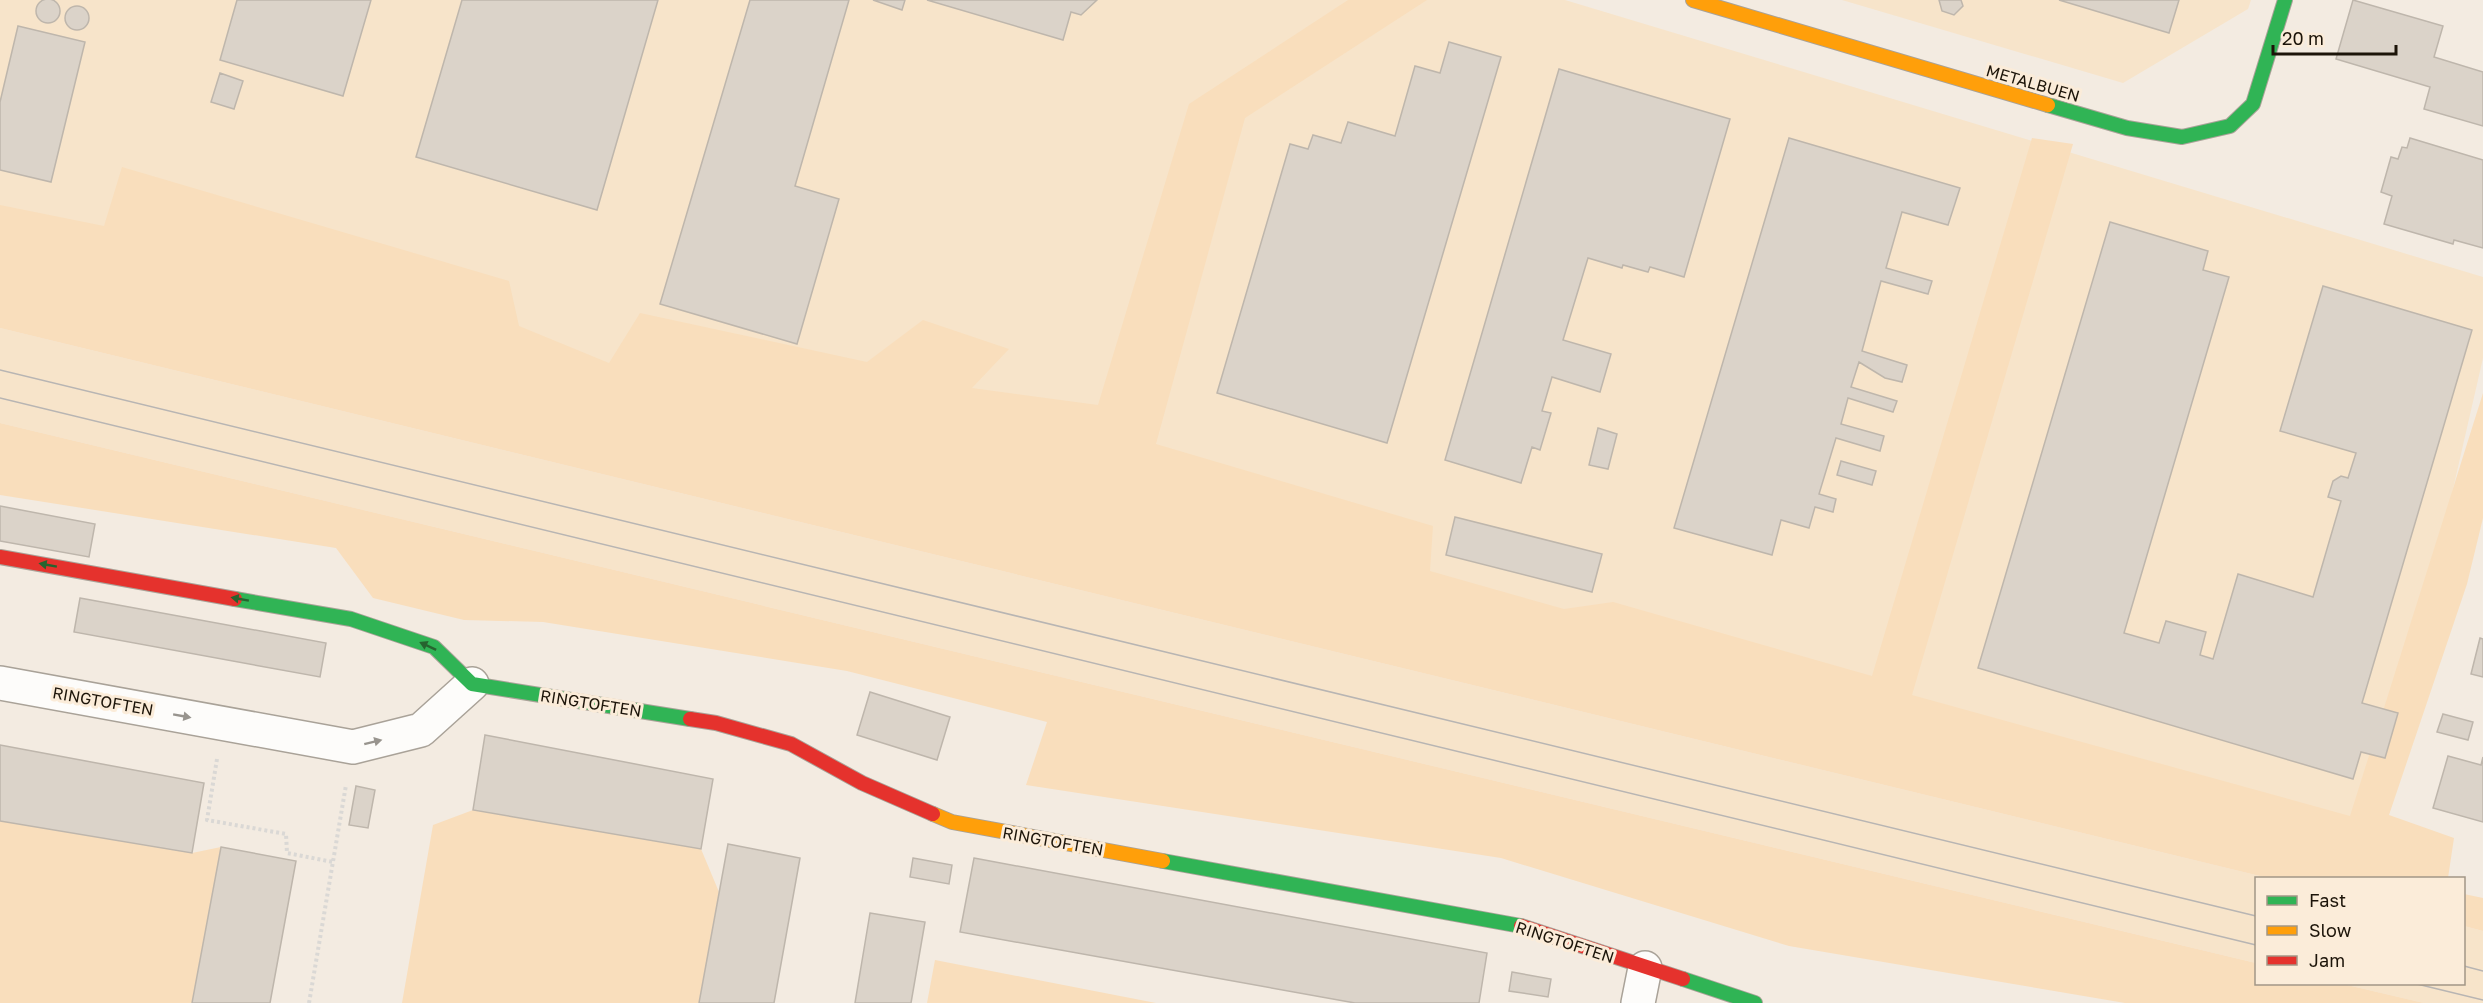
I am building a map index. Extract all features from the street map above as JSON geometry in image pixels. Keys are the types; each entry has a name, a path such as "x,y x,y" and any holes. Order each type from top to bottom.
{"street":[{"name":"METALBUEN","path":"1693,0 2127,128 2182,137 2230,126 2253,104 2285,0"},
{"path":"0,557 351,619 434,647 472,684"},
{"name":"RINGTOFTEN","path":"0,682 352,747 421,730 472,684 726,726 791,744 862,783 952,822 1531,928 1755,1003"},
{"path":"1638,1003 1645,968"}],"path":[{"path":"222,723 207,820 286,834 287,853 333,862"},
{"path":"309,1003 352,747"}],"shaded area":[{"path":"0,0 1565,0 2483,277 2483,358 2364,877 0,280"},
{"path":"1348,0 1427,0 1245,118 1156,444 1433,526 1430,571 1564,609 1613,602 1872,676 2032,138 2073,144 1912,695 2350,816 2483,393 2483,518 2467,584 2389,815 2454,838 2448,877 2264,877 0,328 0,205 104,226 122,167 509,281 519,326 609,363 640,313 867,362 923,320 1009,349 972,388 1098,405 1189,104"},
{"path":"1842,0 2251,0 2248,9 2123,83"},
{"path":"0,328 2264,877 2255,877 2255,963 0,423"},
{"path":"0,423 2255,963 2255,985 2347,985 2424,1003 2125,1003 1789,946 1501,858 1026,785 1047,722 847,671 543,622 464,620 373,598 336,548 0,495"},
{"path":"473,810 701,849 719,892 699,1003 402,1003 433,825"},
{"path":"0,821 192,853 221,847 192,1003 0,1003"},
{"path":"2465,894 2483,898 2483,931 2465,926"},
{"path":"2465,926 2483,931 2483,1003 2424,1003 2347,985 2465,985"},
{"path":"935,960 1156,1003 927,1003"}],"building":[{"path":"48,-1 53,0 59,6 59,16 53,22 48,23 43,22 37,16 36,11 37,6 43,0"},
{"path":"237,0 371,0 343,96 220,60"},
{"path":"462,0 658,0 597,210 416,157"},
{"path":"750,0 849,0 795,186 839,199 797,344 660,304"},
{"path":"873,0 905,0 902,10"},
{"path":"927,0 1097,0 1081,15 1071,12 1063,40"},
{"path":"1939,0 1961,0 1963,6 1954,15 1942,11"},
{"path":"2059,0 2179,0 2169,33"},
{"path":"2353,0 2443,26 2434,57 2483,72 2483,126 2424,109 2430,87 2336,59"},
{"path":"77,6 82,7 88,13 88,23 82,29 77,30 72,29 66,23 65,18 66,13 72,7"},
{"path":"18,26 85,42 51,182 0,170 0,102"},
{"path":"1449,42 1501,57 1387,443 1217,393 1290,144 1308,149 1313,135 1341,143 1348,122 1395,136 1415,66 1440,73"},
{"path":"1559,69 1730,119 1684,277 1650,267 1648,272 1623,265 1622,268 1588,258 1563,340 1611,354 1600,392 1552,377 1542,411 1551,413 1540,450 1532,447 1521,483 1445,460"},
{"path":"220,73 243,81 234,109 211,102"},
{"path":"1789,138 1960,188 1948,225 1902,212 1886,268 1932,281 1928,294 1881,281 1862,351 1907,365 1902,382 1885,378 1859,362 1851,387 1897,401 1893,412 1848,398 1841,424 1884,436 1880,451 1836,438 1819,494 1836,499 1833,512 1815,507 1809,528 1781,520 1772,555 1674,528"},
{"path":"2410,138 2483,160 2483,248 2454,240 2453,244 2384,224 2392,196 2381,192 2391,157 2398,159 2402,147 2407,148"},
{"path":"2110,222 2208,251 2203,270 2229,277 2124,633 2159,643 2166,621 2206,632 2200,655 2213,659 2238,574 2313,597 2341,501 2328,497 2333,481 2341,476 2348,478 2356,453 2280,431 2323,286 2472,330 2362,703 2398,713 2385,758 2361,752 2353,779 1978,668"},
{"path":"1598,428 1617,434 1608,469 1589,465"},
{"path":"1841,461 1876,471 1872,485 1837,475"},
{"path":"0,506 95,524 89,557 0,541"},
{"path":"1455,517 1602,554 1592,592 1446,555"},
{"path":"80,598 326,643 320,677 74,632"},
{"path":"2480,638 2483,639 2483,677 2471,674"},
{"path":"870,692 950,717 937,760 857,735"},
{"path":"2443,714 2473,722 2468,740 2437,732"},
{"path":"485,735 713,779 701,849 473,810"},
{"path":"0,745 204,783 192,853 0,821"},
{"path":"2448,756 2481,765 2483,757 2483,822 2433,808"},
{"path":"356,786 375,790 368,828 349,825"},
{"path":"728,844 800,858 774,1003 699,1003"},
{"path":"221,847 296,861 270,1003 192,1003"},
{"path":"913,858 952,865 949,884 910,877"},
{"path":"974,858 1487,953 1479,1003 1355,1003 960,932"},
{"path":"870,913 925,922 911,1003 855,1003"},
{"path":"1512,972 1551,979 1548,997 1509,991"}],"tram line":[{"path":"0,370 2255,916"},
{"path":"0,398 2255,945"},
{"path":"2465,966 2483,971"},
{"path":"2421,985 2483,1000"}],"traffic: fast":[{"path":"2048,105 2127,128 2182,137 2230,126 2253,104 2285,0"},
{"path":"235,599 351,619 434,647 472,684 690,719"},
{"path":"1163,861 1521,926"},
{"path":"1683,979 1755,1003"}],"traffic: slow":[{"path":"1693,0 2048,105"},
{"path":"933,814 952,822 1163,861"}],"traffic: jam":[{"path":"0,557 235,599"},
{"path":"690,719 716,723 791,744 862,783 933,814"},
{"path":"1521,926 1683,979"}]}
